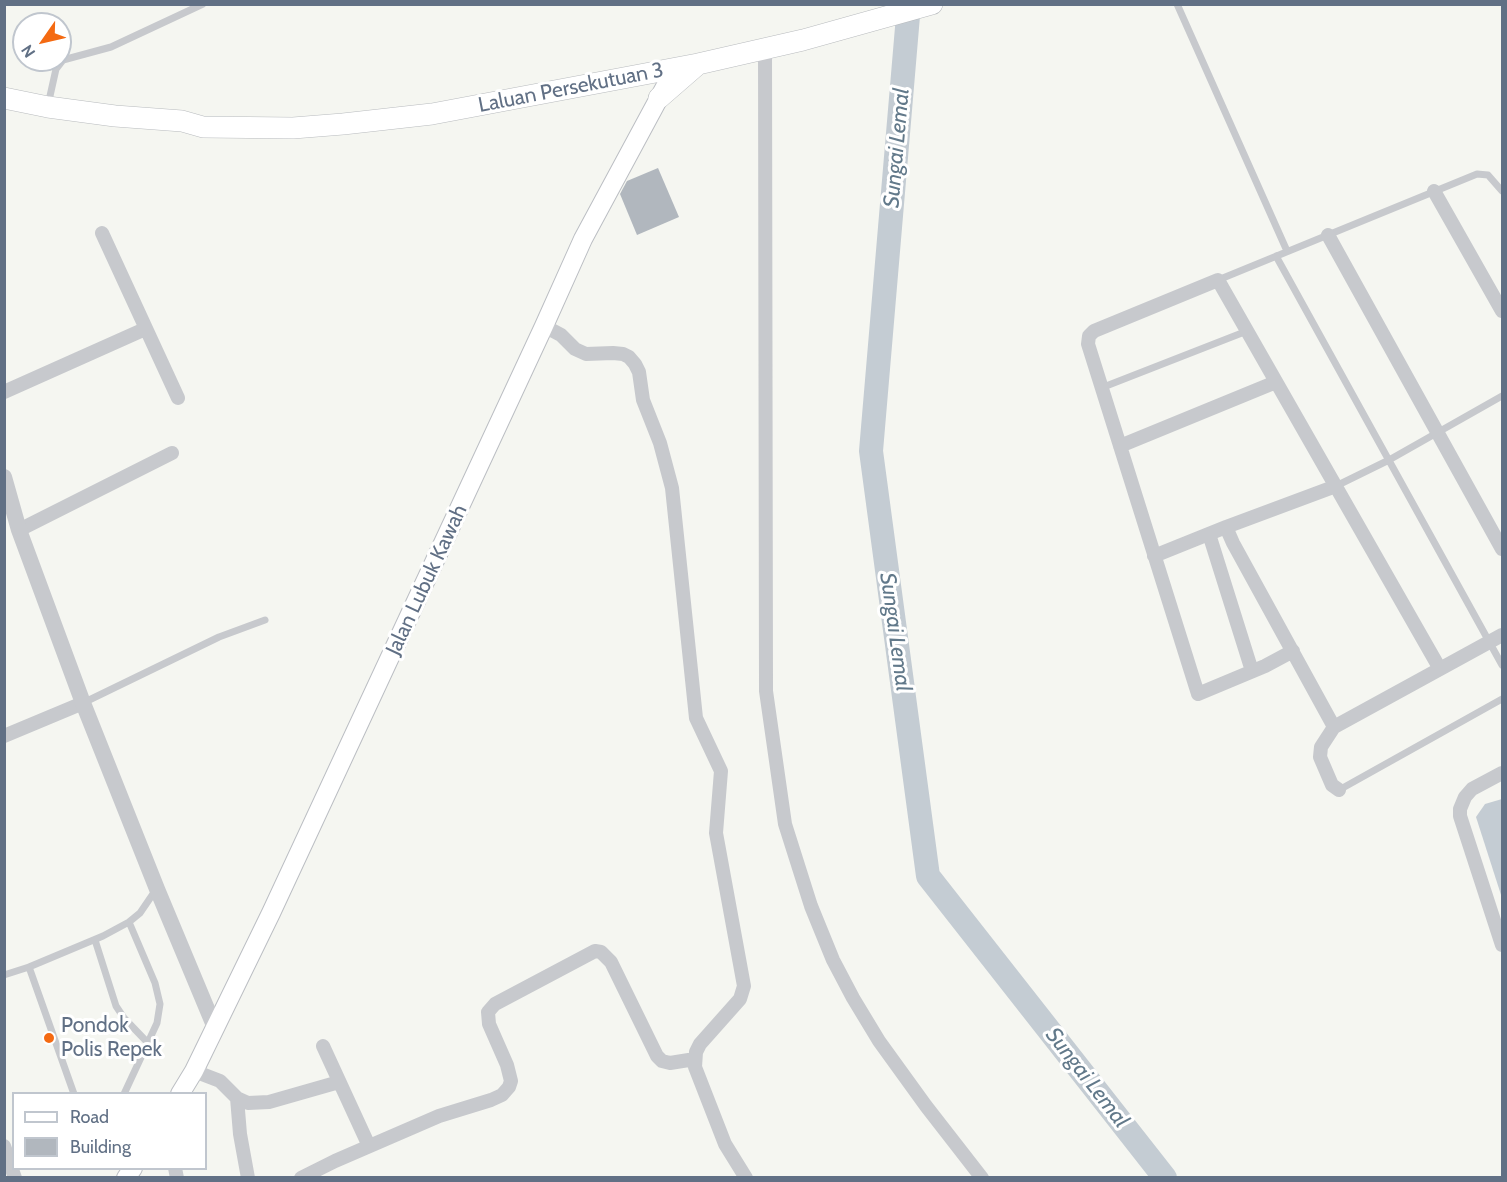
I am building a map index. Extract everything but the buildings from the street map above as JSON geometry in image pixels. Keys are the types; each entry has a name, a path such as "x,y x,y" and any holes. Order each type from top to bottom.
{"highway":[{"name":"Laluan Persekutuan 3","path":"4,98 48,107 115,116 182,121 203,127 293,128 432,114 676,69 804,40 932,4"},
{"path":"659,99 698,64"},
{"path":"642,75 652,82 659,92 659,99"},
{"name":"Laluan Persekutuan 3","path":"4,111 173,132 184,132 203,127"}],"main road":[{"name":"Jalan Lubuk Kawah","path":"181,1092 215,1028 378,685 583,239 676,69"}],"street":[{"path":"765,49 766,692 785,824 811,906 833,960 853,998 879,1041 982,1178"},
{"path":"1434,190 1503,311"},
{"path":"102,233 178,398"},
{"path":"1328,234 1503,549"},
{"path":"1293,651 1198,694 1088,344 1089,336 1094,331 1218,280 1440,669"},
{"path":"544,326 561,335 575,349 586,354 613,353 629,357 639,372 643,400 660,443 672,488 696,718 722,771 717,844 744,986 740,999 700,1044 695,1059 697,1076 725,1144 746,1178"},
{"path":"4,392 145,329"},
{"path":"1120,446 1276,382"},
{"path":"19,530 172,453"},
{"path":"4,477 19,530 83,703 215,1028"},
{"path":"1154,556 1336,486"},
{"path":"1226,527 1334,727"},
{"path":"1209,534 1252,671"},
{"path":"1339,789 1332,785 1320,757 1321,747 1334,727 1496,639"},
{"path":"4,736 83,703"},
{"path":"1503,773 1472,789 1460,809 1460,816 1503,945"},
{"path":"301,1178 439,1116 491,1100 507,1092 511,1081 507,1065 489,1024 488,1012 495,1004 595,951 601,952 611,962 657,1056 662,1061 670,1063 695,1059"},
{"path":"323,1046 369,1146"},
{"path":"194,1071 220,1081 237,1098 248,1103 269,1102 339,1082"},
{"path":"237,1098 240,1134 248,1178"},
{"path":"4,1146 12,1169"}],"lane":[{"path":"48,107 56,69 63,60 111,47 202,4"},
{"path":"1177,4 1287,251"},
{"path":"1218,280 1477,174 1488,175 1496,181 1503,192"},
{"path":"1276,256 1389,460 1496,639 1503,665"},
{"path":"1101,388 1247,331"},
{"path":"1336,486 1389,460 1503,396"},
{"path":"83,703 219,637 265,620"},
{"path":"1339,789 1503,699"},
{"path":"4,975 95,940 129,922 141,913 157,889"},
{"path":"125,1092 159,1013 159,993 129,922"},
{"path":"95,940 116,1006 148,1043"},
{"path":"29,967 73,1092"}],"shaded area":[{"path":"1502,799 1502,898 1476,817 1485,804"}],"waterway":[{"name":"Sungai Lemal","path":"909,4 871,451 928,876 1165,1178"}],"place":[{"name":"Pondok Polis Repek","path":"49,1038"}]}
